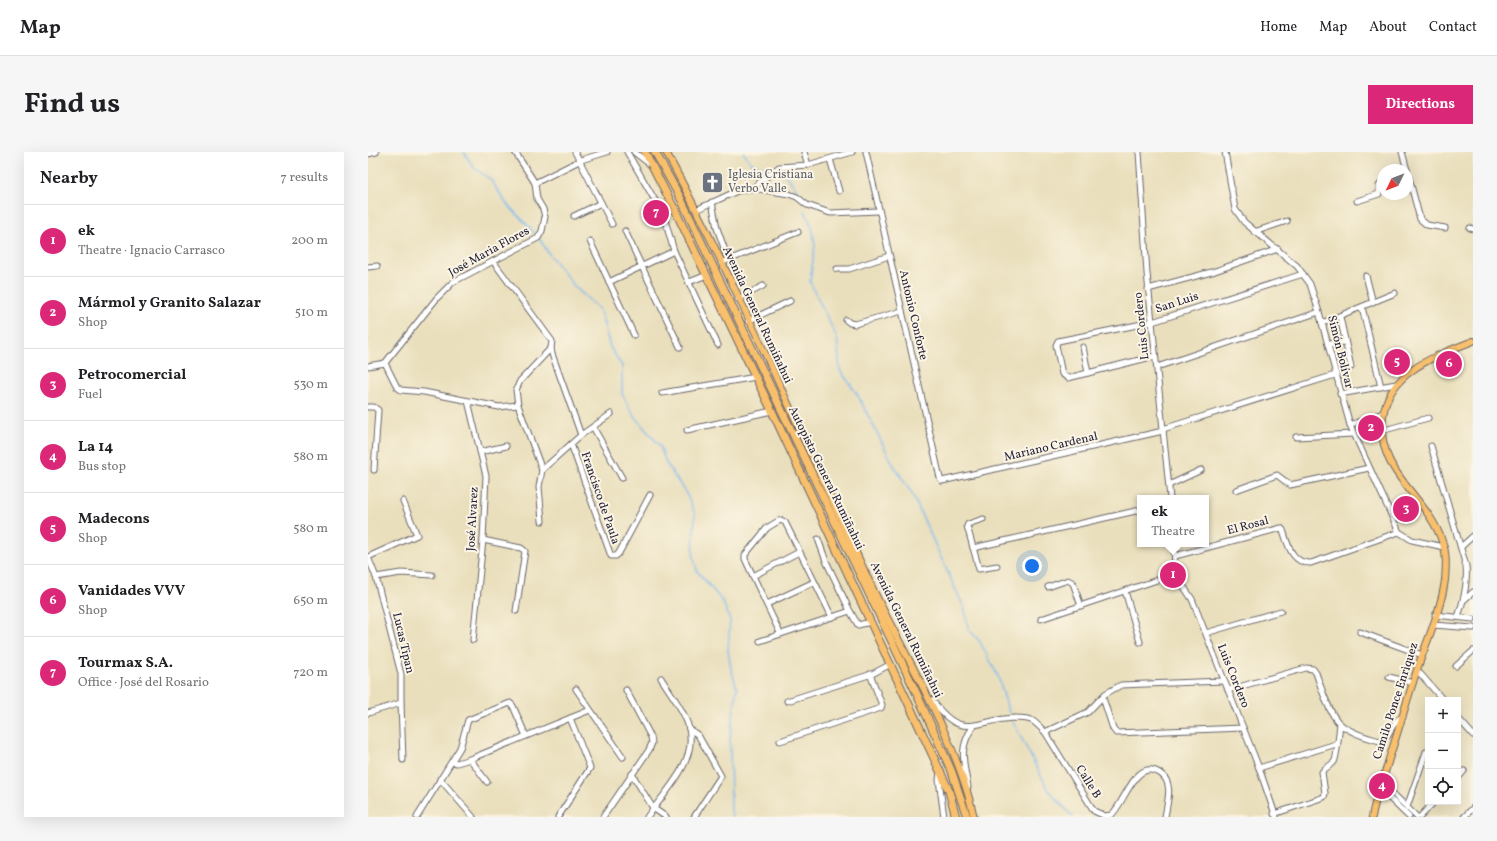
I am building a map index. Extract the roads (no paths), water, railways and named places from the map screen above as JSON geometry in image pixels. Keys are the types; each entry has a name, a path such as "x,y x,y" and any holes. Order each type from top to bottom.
{"highway":[{"name":"Autopista General Rumiñahui","path":"645,152 707,275 891,664 949,791 956,817"},
{"name":"Autopista General Rumiñahui","path":"655,152 680,198 916,692 952,772 967,817"}],"main road":[{"name":"Avenida General Rumiñahui","path":"666,152 696,210 748,320 872,588 926,694 968,792 974,817"},
{"path":"1396,384 1417,366 1473,341"},
{"name":"Camilo Ponce Enrìquez","path":"1372,817 1417,670 1433,625 1445,582 1446,565 1444,547 1436,527 1391,465 1383,446 1381,431 1383,413 1390,394 1396,384"}],"street":[{"path":"368,154 376,152"},
{"name":"José Maria Flores","path":"385,363 437,298 453,282 538,238 542,231 545,217 543,209 537,200 535,183 515,152"},
{"path":"575,152 581,160 612,224"},
{"path":"535,183 581,160 607,152"},
{"path":"627,152 662,210 674,251 718,345"},
{"path":"634,152 654,168"},
{"path":"804,152 808,165"},
{"path":"753,188 779,167 808,165 852,152"},
{"name":"Antonio Conforte","path":"866,152 940,478 942,481"},
{"name":"Luis Cordero","path":"1139,152 1148,289 1170,495"},
{"name":"Simón Bolívar","path":"1225,152 1235,209 1238,216 1254,232 1278,249 1297,266 1310,284 1320,312 1340,394 1353,434 1399,532"},
{"path":"1402,152 1405,164"},
{"path":"830,159 839,191"},
{"path":"696,210 737,192 753,188 789,194 807,205 830,213 879,211"},
{"path":"1413,194 1420,219 1427,225 1445,228"},
{"path":"1357,201 1377,195"},
{"path":"712,202 717,228 728,259"},
{"path":"574,216 601,203"},
{"path":"662,210 675,210"},
{"path":"1254,232 1287,221"},
{"path":"625,231 680,347"},
{"path":"721,263 798,232"},
{"path":"590,241 634,335"},
{"path":"1148,289 1208,273 1278,249"},
{"path":"609,282 674,251"},
{"path":"837,269 849,269 889,256"},
{"name":"Francisco de Paula","path":"493,261 552,341 552,354 581,436"},
{"path":"368,267 377,266"},
{"name":"San Luis","path":"1088,373 1068,378 1064,377 1056,345 1058,341 1152,322 1303,274"},
{"path":"689,282 707,275"},
{"path":"1366,276 1373,303"},
{"path":"738,299 763,286"},
{"path":"1322,323 1340,317 1395,293"},
{"path":"748,320 790,301"},
{"path":"1362,307 1381,387"},
{"path":"846,320 854,324 902,311"},
{"path":"1157,367 1320,312"},
{"path":"1340,317 1344,342 1351,367"},
{"path":"1328,344 1344,342"},
{"path":"1083,347 1088,373 1155,356"},
{"path":"542,521 539,487 542,470 518,405 516,390 520,381 552,348"},
{"path":"368,366 385,363 399,389 499,407 518,405"},
{"name":"Mariano Cardenal","path":"942,481 1163,430 1335,375"},
{"path":"662,393 756,377"},
{"path":"1340,394 1396,384"},
{"name":"José Alvarez","path":"468,401 486,476 483,540 473,640"},
{"path":"368,407 374,407 378,410 374,470"},
{"path":"687,430 772,411"},
{"path":"1350,425 1383,413"},
{"path":"542,470 571,444 611,414"},
{"path":"1381,431 1428,418"},
{"path":"593,427 622,478"},
{"path":"1296,437 1353,434"},
{"name":"Francisco de Paula","path":"571,444 611,556 616,556 619,553 650,495"},
{"path":"480,452 506,446"},
{"path":"1430,446 1461,547 1467,575 1464,600 1458,617"},
{"path":"1236,490 1277,476 1290,485 1369,468"},
{"path":"1169,485 1201,470"},
{"path":"368,557 417,535 403,501"},
{"path":"973,548 1137,511"},
{"path":"983,519 968,524 967,526 979,569 997,566"},
{"path":"780,633 745,559 747,551 767,528 780,520 784,522 832,617"},
{"name":"El Rosal","path":"1175,556 1281,528 1294,557 1305,563 1311,563 1399,532"},
{"path":"1399,532 1412,540 1444,547"},
{"path":"1461,547 1473,536"},
{"path":"818,539 826,561 858,625 871,622"},
{"path":"483,540 521,548 525,551 516,611"},
{"path":"1041,619 1175,574 1174,547"},
{"path":"753,576 800,552"},
{"name":"Lucas Tipan","path":"368,557 376,577 402,674 401,703 403,760"},
{"path":"376,577 402,573 432,575"},
{"name":"Luis Cordero","path":"1175,574 1192,599 1259,768 1275,815"},
{"path":"1048,587 1068,580 1073,583 1081,606"},
{"path":"767,604 814,582"},
{"path":"1124,592 1140,642"},
{"path":"1464,600 1473,592"},
{"path":"760,641 780,633 850,611"},
{"path":"1206,633 1281,611"},
{"path":"1435,615 1473,619"},
{"path":"1433,625 1473,628"},
{"path":"1360,632 1422,655"},
{"path":"1456,666 1473,651"},
{"path":"787,701 870,674 891,664"},
{"path":"1228,690 1306,668 1313,669 1329,706 1340,724 1365,736 1380,741 1386,737 1395,721 1403,717"},
{"path":"1417,670 1440,697"},
{"path":"780,741 881,708 882,705 870,674"},
{"path":"1389,677 1413,683"},
{"path":"661,678 689,729 698,735 721,776 694,817"},
{"path":"1045,732 1088,712 1112,689 1122,685 1224,680"},
{"path":"576,689 623,756"},
{"path":"603,817 650,750 652,737 626,690"},
{"name":"Calle B","path":"926,694 950,720 960,725 973,727 1010,718 1022,718 1033,721 1045,732 1094,811 1105,816 1111,816 1116,811 1134,778 1140,774 1157,771 1167,782 1169,788 1165,817"},
{"path":"1103,698 1113,729 1116,733 1243,728"},
{"path":"368,713 401,703"},
{"path":"417,817 460,748 468,720 510,703 513,706 526,736"},
{"path":"452,762 470,759 590,710"},
{"path":"558,817 590,768 570,718"},
{"path":"1461,722 1473,736"},
{"path":"1275,815 1324,796 1325,793 1322,772 1325,768 1333,764 1336,759 1336,744 1340,724"},
{"path":"968,792 962,751 966,737 973,727"},
{"path":"647,817 682,770 688,754 689,729"},
{"path":"1259,768 1336,744"},
{"path":"1407,807 1425,755"},
{"path":"470,759 487,782"},
{"path":"940,771 939,780 944,817"},
{"path":"1461,774 1464,771"},
{"path":"632,774 654,808 666,817"},
{"path":"440,779 473,817"},
{"path":"1381,786 1419,817 1431,805"},
{"path":"1381,786 1409,817"},
{"path":"1464,817 1473,808"}],"waterway":[{"path":"464,152 474,168 490,179 506,203 537,235"},
{"path":"743,152 751,163 772,171"},
{"path":"779,173 787,176 798,192"},
{"path":"805,211 812,227 815,245 810,282 837,338 840,370 857,394 893,464 912,494 965,610 968,628 980,642 998,676 1009,713"},
{"path":"539,238 549,254 575,287 600,310 610,347 622,366 622,394 634,416 660,446 666,463 687,495 695,514 693,553 697,571 723,602 730,621 728,650 731,669 737,688 730,738 731,811 733,817"},
{"path":"1013,722 1049,791 1073,817"}],"place":[{"name":"Iglesia Cristiana Verbo Valle","path":"712,182"},
{"name":"Tourmax S.A.","path":"656,213"},
{"name":"Madecons","path":"1397,362"},
{"name":"Vanidades VVV","path":"1449,364"},
{"name":"Mármol y Granito Salazar","path":"1371,428"},
{"name":"Petrocomercial","path":"1406,509"},
{"name":"ek","path":"1173,575"},
{"name":"La 14","path":"1382,786"}]}
